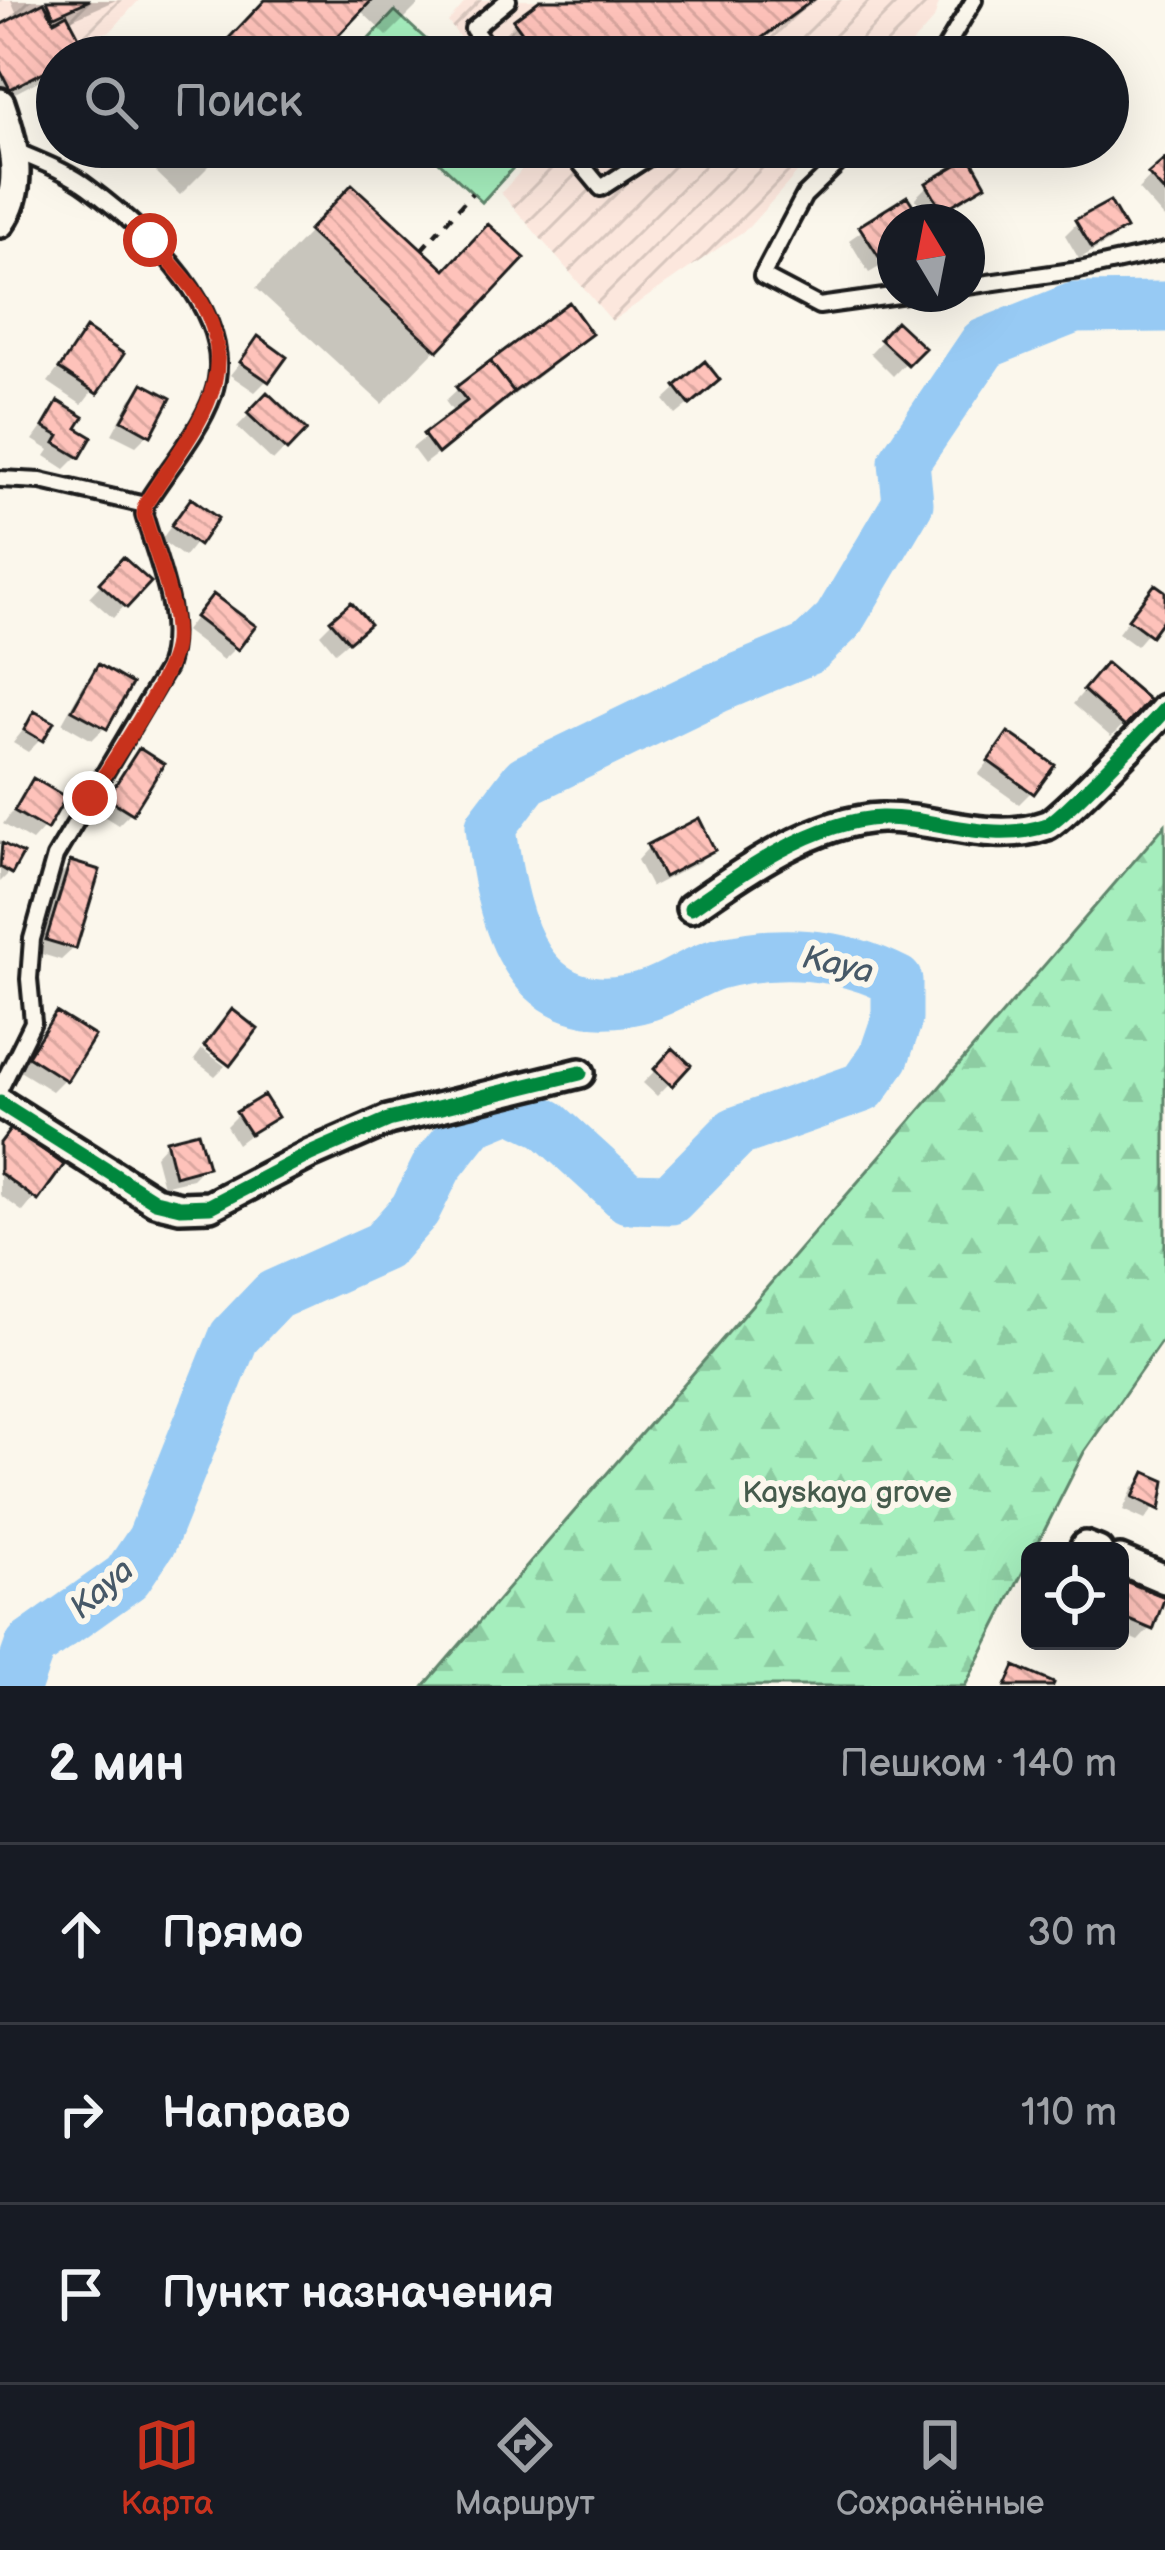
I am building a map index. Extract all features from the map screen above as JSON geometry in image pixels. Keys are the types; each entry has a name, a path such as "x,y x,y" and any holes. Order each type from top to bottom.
{"street":[{"path":"0,103 14,150 15,183 0,223"},
{"path":"691,908 761,859 820,833 880,818 1004,833 1050,824 1165,709"},
{"path":"0,1103 155,1201 180,1207 210,1206 388,1120 580,1073"},
{"path":"1129,1564 1165,1579"}],"lane":[{"path":"478,36 472,29 508,0"},
{"path":"953,36 974,0"},
{"path":"14,150 36,161"},
{"path":"0,1089 33,1022 28,979 32,939 55,857 167,668 175,643 145,505 199,423 213,394 220,362 217,341 194,291 150,240 85,184 52,168"},
{"path":"585,168 601,188 632,168"},
{"path":"833,168 804,196 762,276 819,306 877,298"},
{"path":"985,283 1079,270 1165,250"},
{"path":"0,479 41,481 145,505"}],"path":[{"path":"422,249 472,193"}],"shaded area":[{"path":"0,0 139,0 111,31 91,36 36,36 36,50 0,59"},
{"path":"467,0 940,0 934,19 919,36 459,36 448,22"},
{"path":"524,168 801,168 748,228 612,321 501,193"}],"green space":[{"path":"395,11 422,36 372,36"},
{"path":"446,168 513,168 482,202"},
{"name":"Kayskaya grove","path":"1165,825 1165,1336 1084,1452 1039,1542 1021,1542 1021,1576 965,1686 424,1686"}],"building":[{"path":"47,0 90,0 54,16"},
{"path":"265,0 372,0 338,36 231,36"},
{"path":"540,0 813,0 764,36 525,36 513,20"},
{"path":"44,2 54,21 67,14 79,36 36,36 36,76 10,89 0,70 0,25"},
{"path":"1165,159 1165,193 1148,174"},
{"path":"951,168 976,168 986,185 954,204 938,204 926,183"},
{"path":"352,184 445,270 488,224 525,258 438,351 308,231"},
{"path":"1110,201 1126,229 1092,248 1075,220"},
{"path":"877,215 877,254 859,226"},
{"path":"569,302 592,334 514,392 490,361"},
{"path":"896,321 925,348 908,365 880,339"},
{"path":"86,328 124,354 97,394 59,369"},
{"path":"258,336 287,357 269,382 240,362"},
{"path":"490,361 514,392 438,454 423,434 467,401 456,387"},
{"path":"705,361 720,380 690,405 675,386"},
{"path":"143,383 171,398 151,436 122,420"},
{"path":"267,392 307,430 287,451 247,413"},
{"path":"58,401 84,417 77,428 92,437 80,458 55,443 59,436 43,427"},
{"path":"191,498 218,518 199,546 171,526"},
{"path":"123,557 151,582 127,608 99,583"},
{"path":"1155,584 1165,591 1165,617 1151,636 1128,619"},
{"path":"213,594 256,626 238,650 195,617"},
{"path":"351,602 370,624 349,642 330,620"},
{"path":"1106,663 1149,700 1125,727 1083,690"},
{"path":"98,664 132,684 107,729 72,710"},
{"path":"34,711 54,722 43,741 24,730"},
{"path":"1008,732 1055,765 1034,794 988,761"},
{"path":"139,748 164,764 133,814 107,798"},
{"path":"33,778 66,797 47,830 14,811"},
{"path":"699,818 715,850 664,877 647,845"},
{"path":"2,843 23,854 12,874 0,867"},
{"path":"70,861 100,870 76,949 46,940"},
{"path":"232,1009 258,1029 230,1066 204,1046"},
{"path":"56,1012 95,1036 67,1081 28,1056"},
{"path":"673,1048 691,1065 672,1086 654,1069"},
{"path":"264,1095 278,1117 250,1134 236,1112"},
{"path":"12,1127 64,1165 38,1201 0,1173 0,1143"},
{"path":"198,1132 208,1167 175,1176 166,1140"},
{"path":"1145,1472 1165,1481 1160,1510 1133,1497"},
{"path":"1129,1583 1165,1597 1153,1630 1129,1620"},
{"path":"1015,1666 1054,1683 1053,1686 1006,1686"}],"waterway":[{"name":"Kaya","path":"16,1686 30,1646 127,1577 152,1540 234,1337 274,1295 383,1246 415,1210 437,1166 472,1122 511,1106 547,1124 628,1198 670,1199 736,1132 863,1087 884,1057 897,1019 897,981 831,959 763,956 708,967 649,995 607,1002 574,997 548,983 528,960 513,931 491,826 526,780 716,688 809,649 838,621 908,503 904,462 984,344 1074,308 1165,307"}],"cycle path":[{"path":"691,908 781,850 856,821 902,819 1006,832 1047,825 1165,709"},
{"path":"0,1103 155,1201 180,1207 210,1206 388,1120 580,1073"}],"route":[{"path":"90,798 167,668 175,643 145,505 199,423 213,394 220,362 217,341 194,291 150,240"}]}
